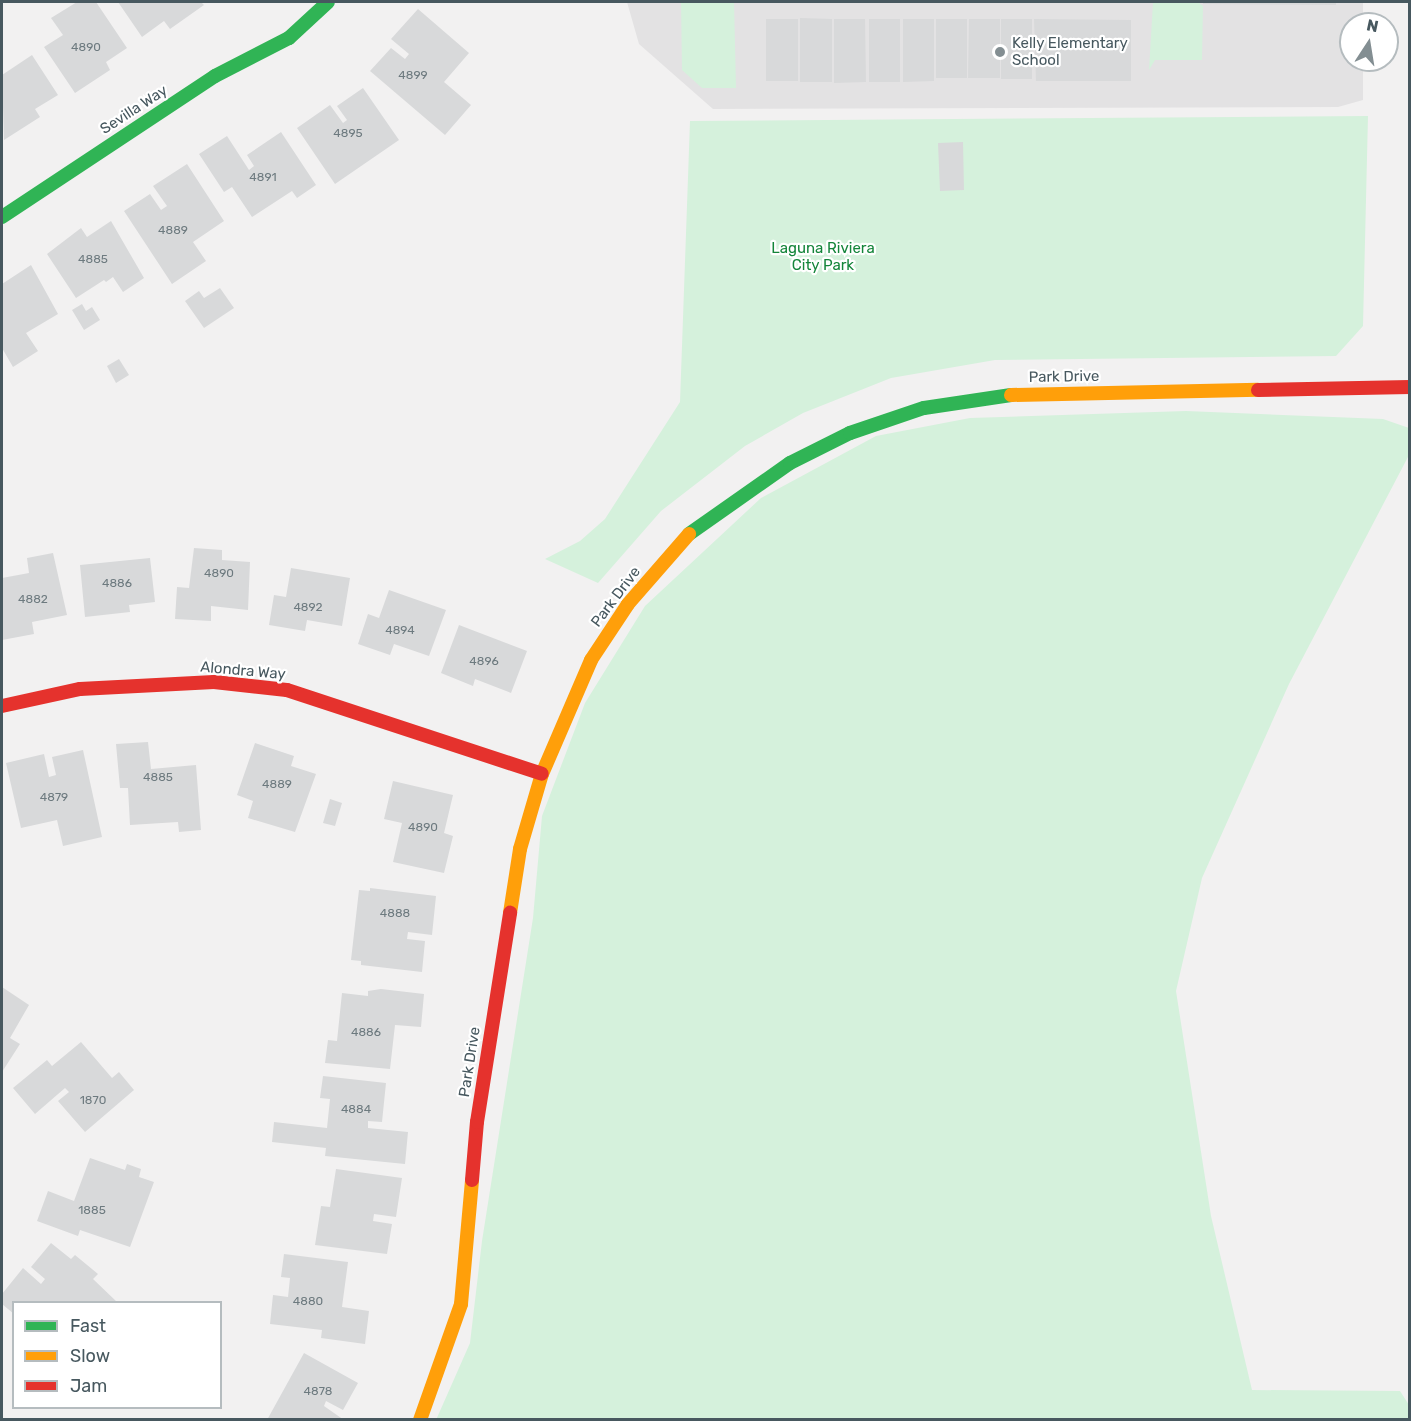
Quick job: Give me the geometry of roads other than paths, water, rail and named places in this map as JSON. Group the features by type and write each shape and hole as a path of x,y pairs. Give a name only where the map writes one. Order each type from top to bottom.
{"street":[{"name":"Sevilla Way","path":"2,217 215,76 289,38 328,2"},
{"name":"Park Drive","path":"420,1419 461,1304 481,1098 520,849 542,774 591,660 628,604 686,536 790,463 850,433 924,408 1014,393 1410,387"},
{"name":"Alondra Way","path":"2,706 80,689 214,682 287,690 542,774"}],"place":[{"name":"Kelly Elementary School","path":"1000,52"}],"park label":[{"name":"Laguna Riviera City Park","path":"823,256"}]}
